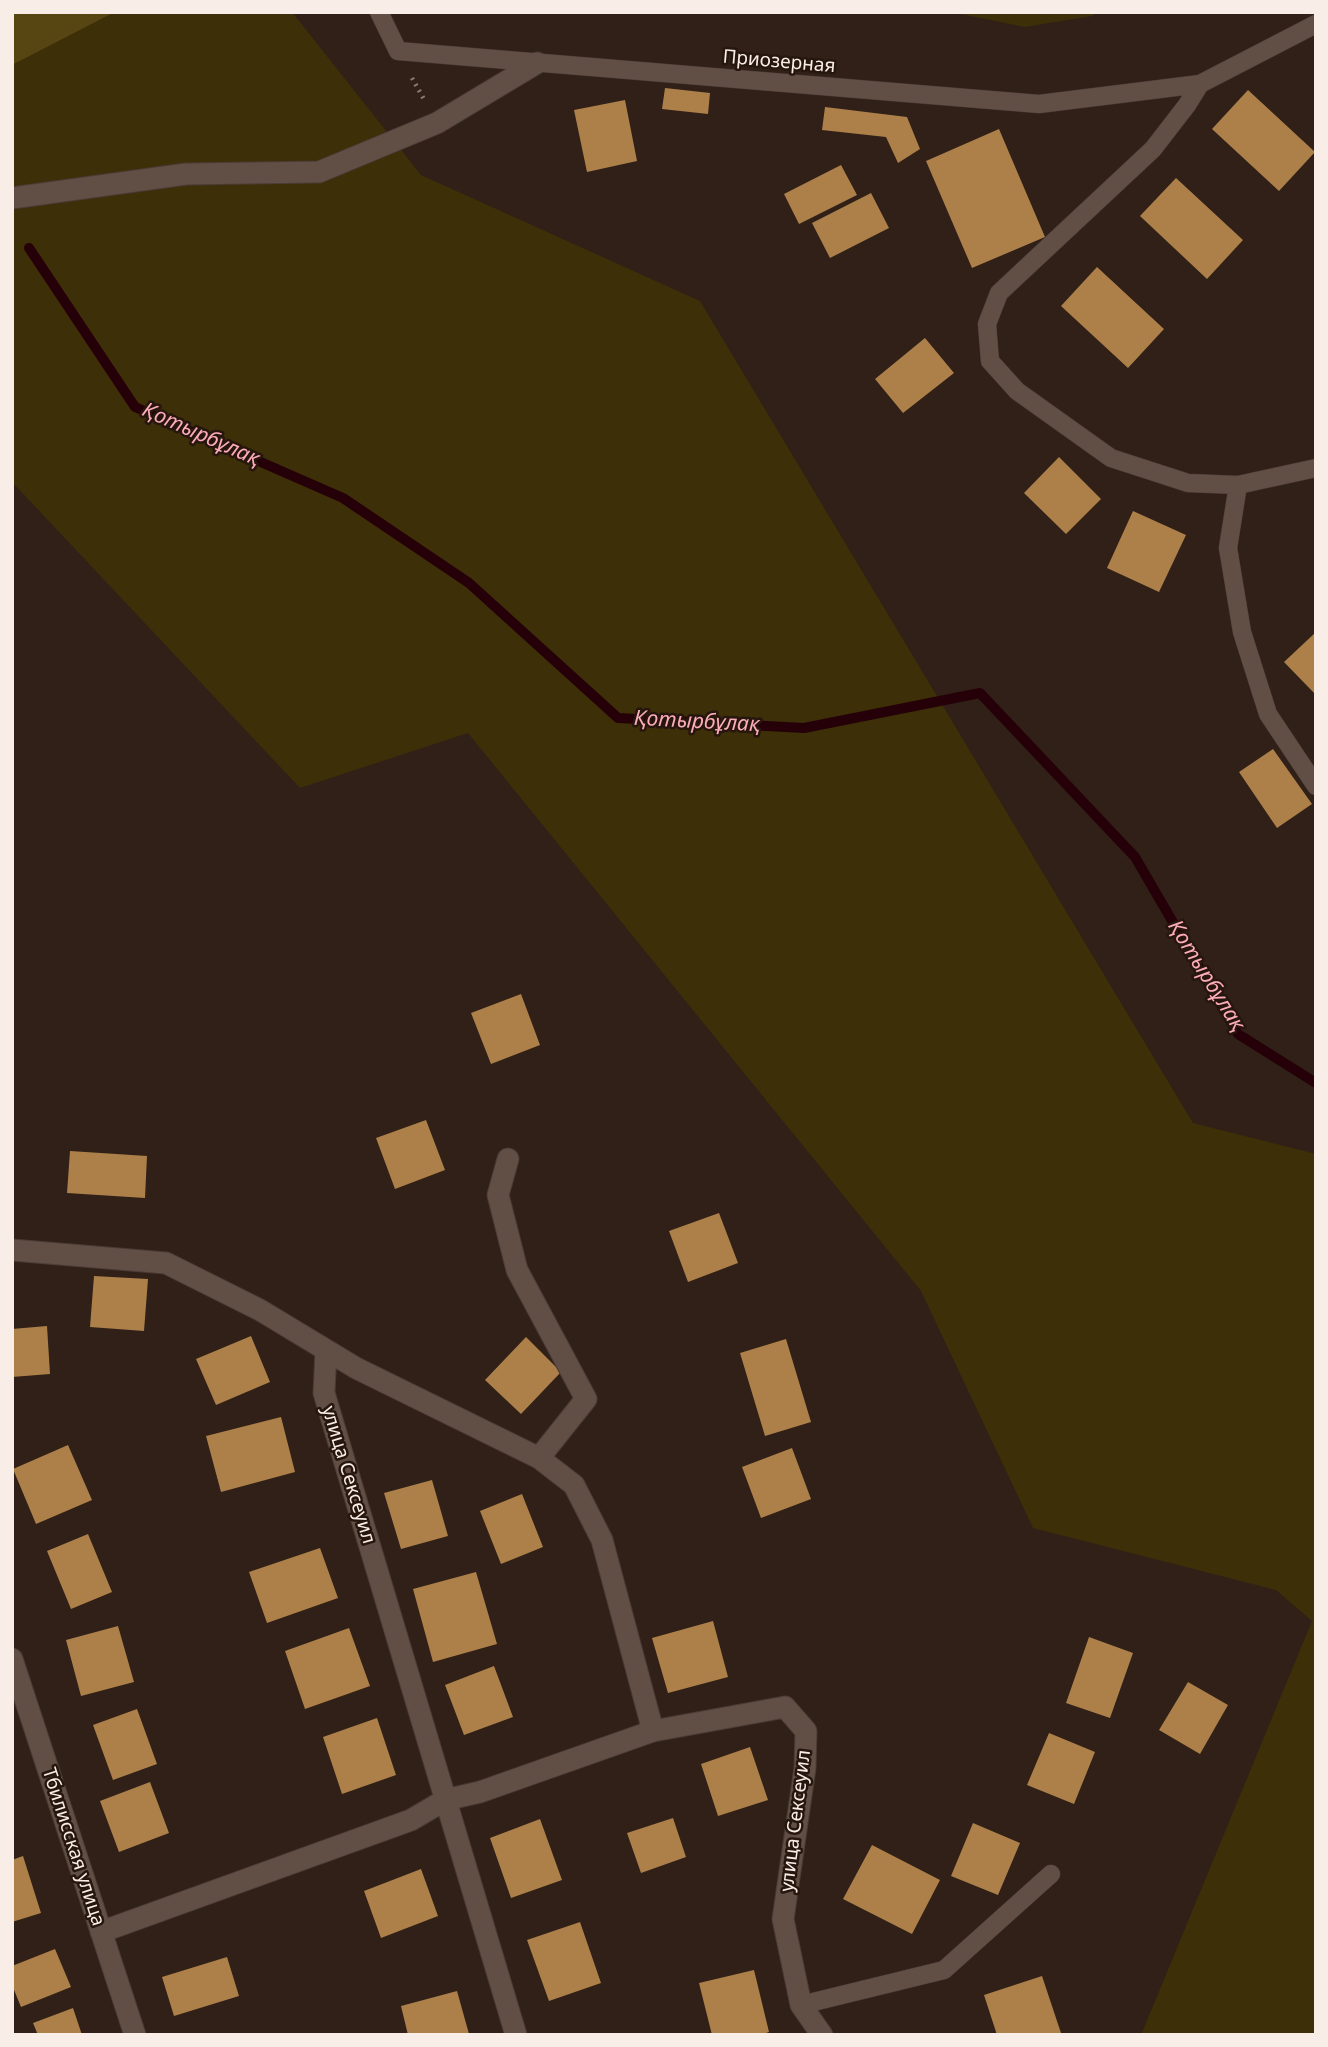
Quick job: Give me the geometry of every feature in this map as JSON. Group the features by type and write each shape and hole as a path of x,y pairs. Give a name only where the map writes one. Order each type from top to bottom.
{"street":[{"path":"12,198 186,174 319,172 437,123 537,63"},
{"path":"508,1159 498,1195 517,1270 586,1399 539,1458"},
{"path":"12,1250 166,1263 260,1310 356,1368 539,1458 574,1485 602,1541 653,1731"},
{"name":"улица Сексеуил","path":"326,1350 324,1393 516,2035"},
{"name":"Тбилисская улица","path":"12,1659 135,2035"},
{"name":"улица Сексеуил","path":"102,1932 411,1820 445,1800 480,1792 653,1731 785,1707 806,1731 805,1768 783,1919 801,2005 822,2035"}],"lane":[{"path":"379,12 398,51"},
{"name":"Приозерная","path":"398,51 1040,104 1200,84 1316,24"},
{"name":"Приозерная","path":"1200,84 1153,149 999,293 987,324 990,361 1017,391 1111,458 1188,483 1238,485 1316,468"},
{"path":"1238,485 1228,548 1242,632 1268,714 1316,786"},
{"path":"801,2005 944,1970 1051,1874"}],"path":[{"path":"398,51 437,123"}],"shaded area":[{"path":"12,12 115,12 12,65"},
{"path":"115,12 292,12 421,175 700,301 1193,1123 1316,1154 1316,2035 1141,2035 1312,1621 1276,1590 1033,1528 921,1291 468,733 300,788 12,482 12,65"},
{"path":"951,12 1097,12 1092,16 1025,27"}],"building":[{"path":"665,88 710,93 708,114 662,109"},
{"path":"1248,90 1315,152 1279,191 1212,129"},
{"path":"625,100 637,161 587,172 574,110"},
{"path":"825,107 907,117 920,149 898,163 886,137 822,130"},
{"path":"999,129 1045,237 972,268 926,161"},
{"path":"841,165 857,195 799,224 784,194"},
{"path":"1176,178 1243,240 1207,279 1140,216"},
{"path":"871,193 889,228 830,258 812,223"},
{"path":"1097,267 1164,329 1128,368 1061,306"},
{"path":"925,338 954,373 903,413 875,379"},
{"path":"1059,457 1101,499 1066,534 1024,493"},
{"path":"1133,511 1186,535 1159,592 1107,568"},
{"path":"1316,632 1316,695 1284,662"},
{"path":"1273,749 1312,804 1277,828 1239,772"},
{"path":"521,994 540,1045 491,1064 471,1013"},
{"path":"426,1120 445,1170 395,1189 376,1138"},
{"path":"70,1151 147,1156 145,1198 67,1193"},
{"path":"719,1213 738,1263 688,1282 669,1231"},
{"path":"94,1276 148,1279 144,1331 90,1327"},
{"path":"47,1326 50,1374 12,1377 12,1329"},
{"path":"251,1336 270,1382 216,1405 196,1359"},
{"path":"526,1337 561,1372 521,1414 485,1380"},
{"path":"786,1339 811,1422 765,1436 740,1353"},
{"path":"281,1417 295,1472 221,1492 206,1436"},
{"path":"68,1445 92,1500 36,1524 13,1469"},
{"path":"792,1448 811,1499 761,1518 742,1467"},
{"path":"432,1480 448,1536 401,1549 384,1493"},
{"path":"522,1494 543,1547 501,1564 480,1511"},
{"path":"88,1534 112,1592 71,1609 47,1551"},
{"path":"320,1548 338,1598 267,1623 249,1572"},
{"path":"476,1572 497,1644 433,1662 413,1589"},
{"path":"713,1621 728,1677 668,1693 652,1638"},
{"path":"118,1626 134,1682 81,1696 66,1640"},
{"path":"349,1628 370,1686 305,1709 285,1651"},
{"path":"1089,1637 1133,1653 1110,1718 1066,1703"},
{"path":"494,1666 513,1717 464,1735 445,1685"},
{"path":"1188,1682 1228,1705 1200,1754 1159,1730"},
{"path":"137,1709 157,1764 113,1780 93,1725"},
{"path":"377,1718 396,1775 342,1794 323,1737"},
{"path":"1049,1733 1095,1752 1074,1804 1027,1785"},
{"path":"750,1747 768,1800 718,1816 701,1764"},
{"path":"150,1782 169,1833 119,1852 100,1801"},
{"path":"673,1818 686,1857 641,1873 627,1833"},
{"path":"540,1819 562,1880 511,1898 490,1838"},
{"path":"973,1823 1020,1843 998,1895 951,1876"},
{"path":"872,1845 940,1880 912,1934 843,1899"},
{"path":"23,1856 41,1913 12,1922 12,1860"},
{"path":"421,1869 438,1916 381,1938 364,1891"},
{"path":"580,1922 601,1983 549,2001 527,1940"},
{"path":"55,1949 71,1987 21,2007 12,1985 12,1966"},
{"path":"227,1957 239,1996 174,2016 162,1977"},
{"path":"754,1970 769,2032 760,2035 712,2035 699,1983"},
{"path":"1042,1976 1061,2033 997,2035 984,1995"},
{"path":"457,1991 469,2034 408,2035 401,2006"},
{"path":"73,2008 82,2035 38,2035 33,2023"}],"waterway":[{"name":"Қотырбұлақ","path":"29,248 135,407 343,498 469,583 618,718 804,728 980,693 1135,857 1238,1034 1316,1083"}]}
